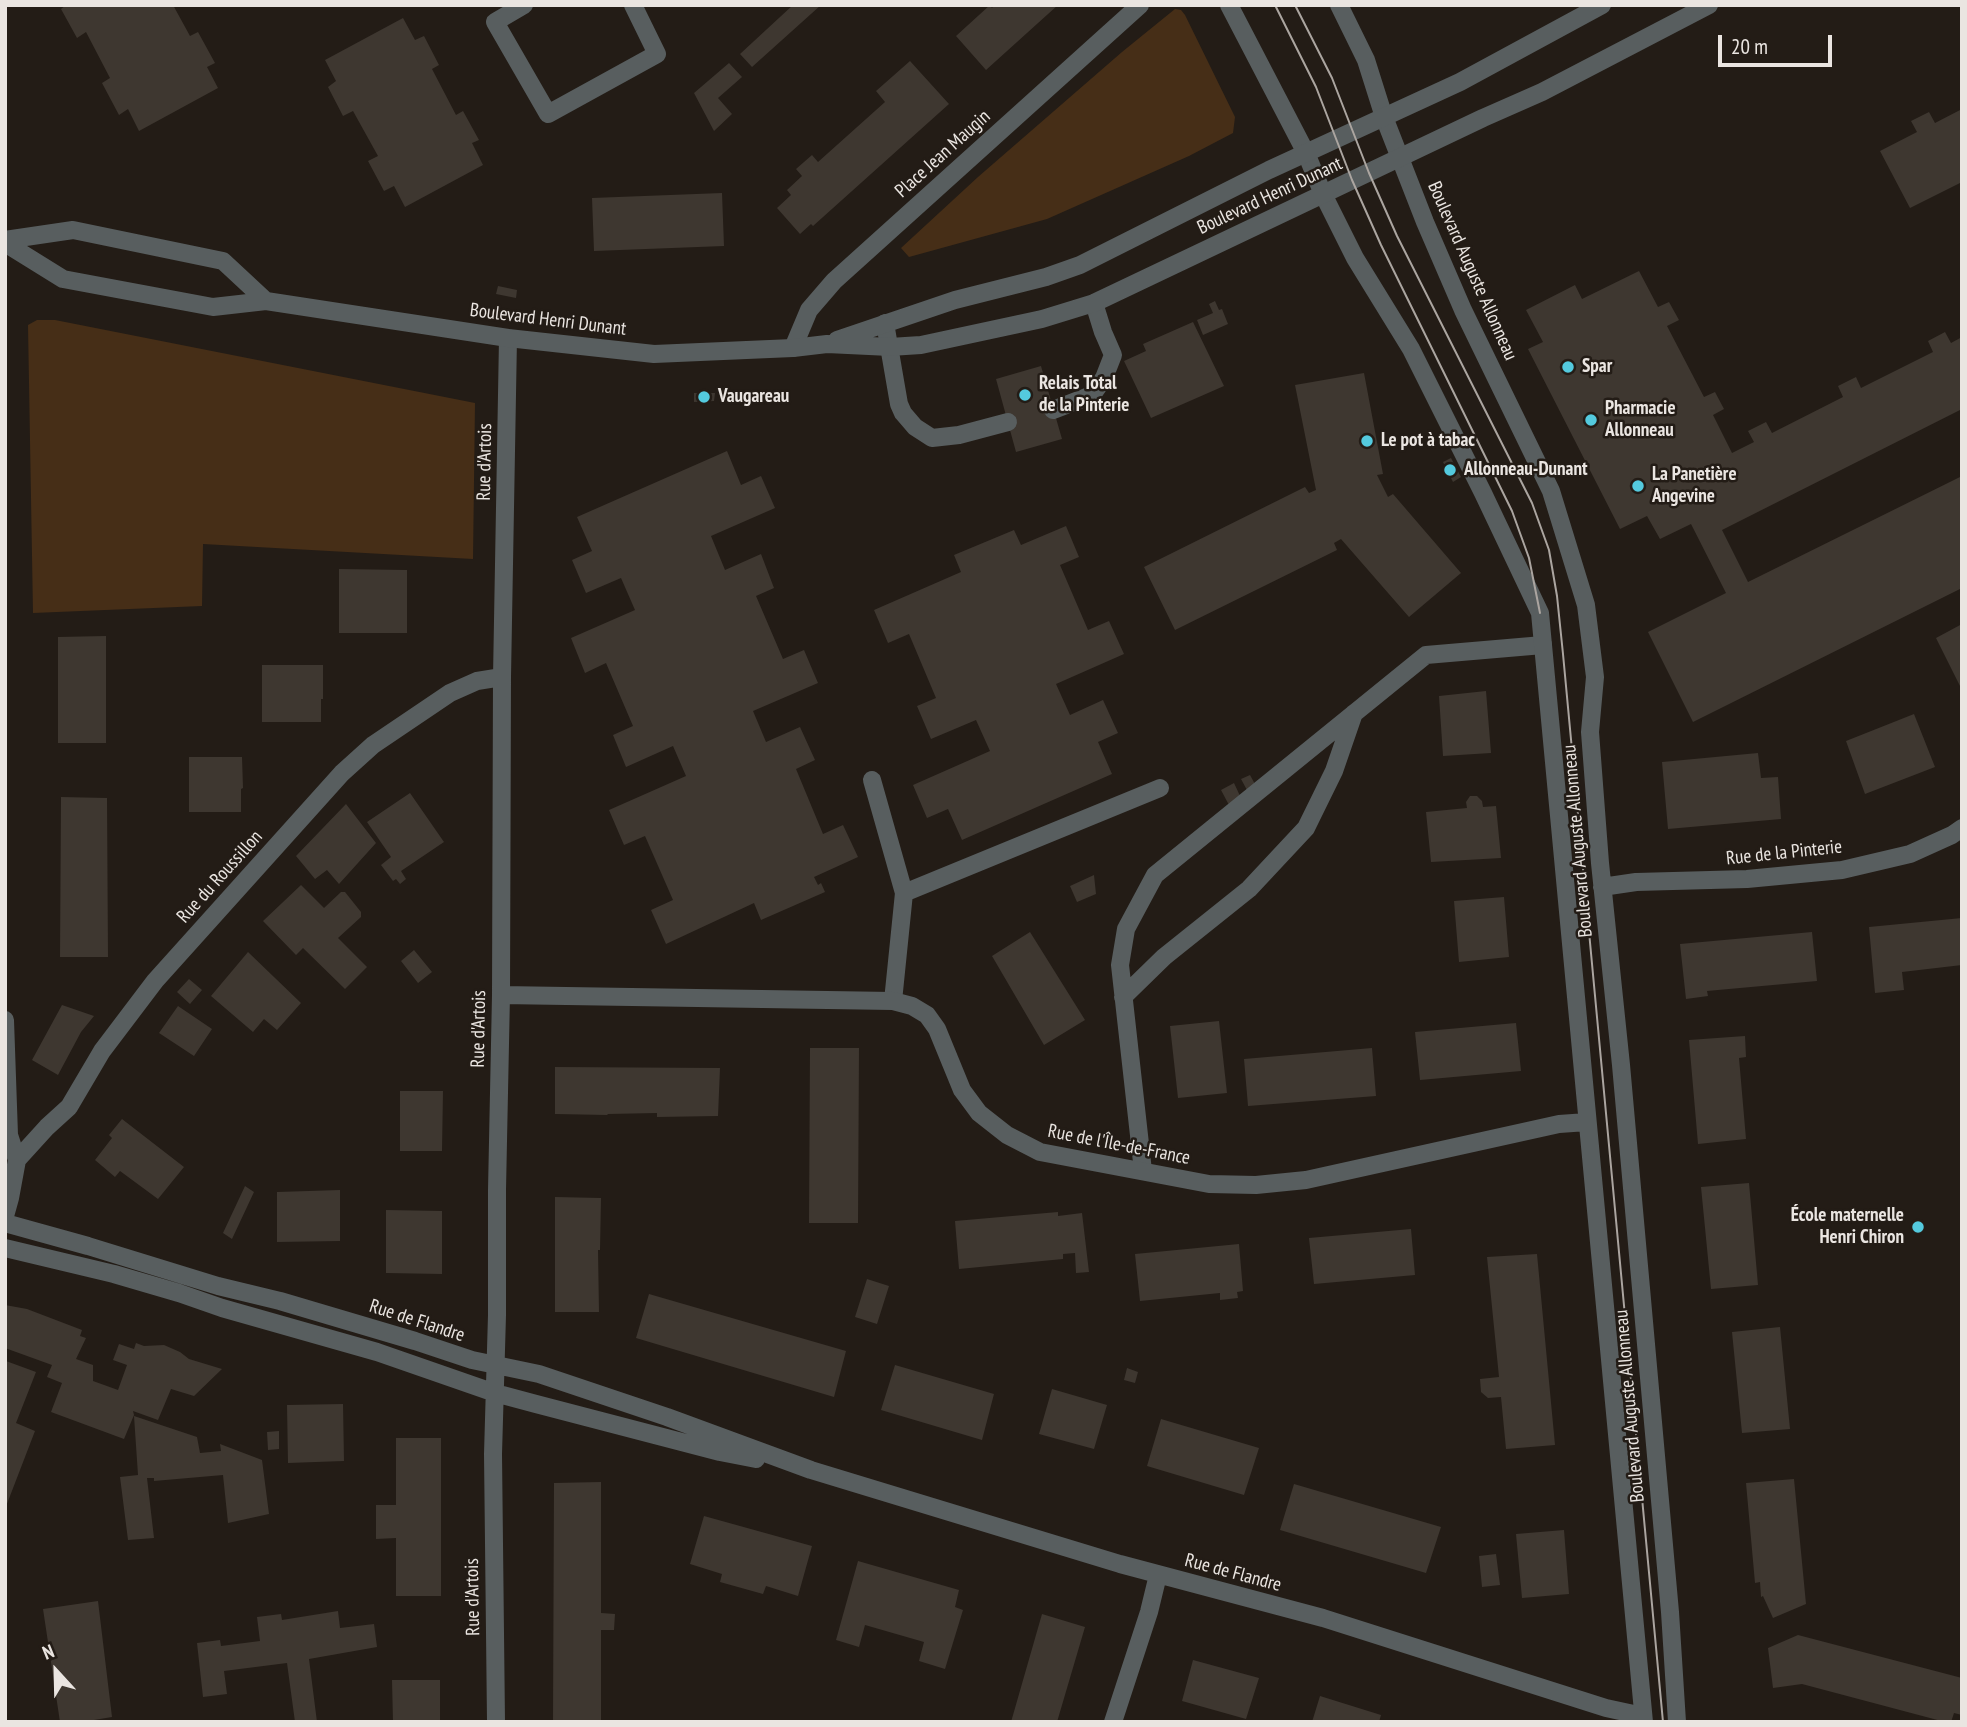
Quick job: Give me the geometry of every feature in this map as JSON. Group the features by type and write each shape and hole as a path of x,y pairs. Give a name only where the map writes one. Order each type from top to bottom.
{"street":[{"path":"524,5 495,22 548,114 657,54 633,5"},
{"name":"Place Jean Maugin","path":"793,348 809,310 834,281 1140,5"},
{"path":"1229,5 1306,153 1355,258 1411,349 1540,613 1643,1719"},
{"name":"Boulevard Auguste Allonneau","path":"1339,5 1366,60 1384,117 1463,310 1551,491 1586,605 1595,677 1590,732 1602,887 1626,1120 1670,1612 1677,1722"},
{"name":"Boulevard Henri Dunant","path":"827,344 955,300 1046,277 1080,265 1306,153 1460,82 1602,5"},
{"name":"Boulevard Henri Dunant","path":"5,242 63,279 213,307 266,301 508,338 654,354 827,344 890,347 921,345 1000,330 1094,303 1542,92 1709,5"},
{"name":"Boulevard Henri Dunant","path":"5,242 73,230 223,261 266,301"},
{"path":"1054,410 1092,395 1104,378 1113,355 1102,332 1094,303"},
{"path":"885,323 898,396 903,413 915,427 932,438 959,435 1008,422"},
{"name":"Rue d'Artois","path":"496,1722 493,1528 508,338"},
{"path":"1143,1171 1120,965 1126,929 1154,875 1426,655 1543,645"},
{"name":"Rue du Roussillon","path":"17,1160 69,1107 102,1051 155,981 342,773 373,745 450,693 477,681 502,677"},
{"path":"1123,997 1164,957 1249,889 1306,828 1334,771 1354,713"},
{"path":"873,780 904,893 893,1001"},
{"path":"904,893 1160,788"},
{"name":"Rue de la Pinterie","path":"1602,887 1636,882 1747,879 1842,870 1910,854 1962,828"},
{"name":"Rue de l'Île-de-France","path":"501,995 893,1001 912,1006 927,1015 937,1029 962,1090 979,1113 1007,1135 1040,1152 1209,1184 1269,1184 1306,1180 1559,1124 1587,1122"},
{"path":"5,1020 9,1135 17,1160 5,1216"},
{"name":"Rue de Flandre","path":"5,1223 218,1286 415,1340 472,1360 551,1379 667,1417 811,1471 1158,1575 1323,1618 1643,1719"},
{"name":"Rue de Flandre","path":"5,1248 114,1274 179,1293 377,1352 495,1393 720,1452 811,1471"},
{"path":"1113,1722 1149,1612 1158,1575"}],"shaded area":[{"path":"1175,9 1181,10 1185,15 1235,117 1233,133 1189,156 1047,219 909,257 901,248 978,177"},
{"path":"37,320 55,320 475,403 473,559 203,544 202,606 33,613 28,325"}],"building":[{"path":"66,5 173,5 190,36 198,32 215,63 207,67 218,88 139,131 128,109 119,115 102,83 110,78 86,32 77,38 61,9"},
{"path":"793,5 821,5 752,67 740,54"},
{"path":"990,5 992,8 994,5 1058,5 986,70 956,36"},
{"path":"403,18 415,40 424,36 439,65 432,69 456,115 463,111 479,140 472,143 483,165 405,207 394,186 384,191 368,161 378,156 353,111 343,116 328,87 336,81 325,60"},
{"path":"910,61 949,104 813,226 811,224 800,234 777,208 791,195 787,190 802,176 796,169 812,155 818,162 885,102 876,91"},
{"path":"729,63 742,77 718,98 732,114 714,131 694,93"},
{"path":"1962,109 1962,182 1910,208 1880,151 1917,132 1911,121 1929,112 1935,123"},
{"path":"722,193 724,246 594,251 592,198"},
{"path":"1639,271 1658,307 1669,302 1679,320 1667,326 1704,397 1715,392 1724,409 1713,415 1732,453 1754,442 1748,431 1766,422 1772,433 1843,397 1838,386 1856,377 1861,388 1933,352 1928,341 1945,332 1951,343 1962,337 1962,409 1722,530 1748,582 1962,476 1962,588 1693,722 1648,632 1726,593 1691,524 1660,539 1647,516 1620,529 1528,349 1543,342 1526,310 1575,285 1582,299"},
{"path":"498,286 517,290 516,298 496,294"},
{"path":"1215,301 1219,310 1222,309 1228,324 1203,335 1197,320 1213,313 1209,304"},
{"path":"1193,322 1224,386 1151,418 1124,361 1146,351 1143,344"},
{"name":"Relais Total de la Pinterie","path":"1041,366 1062,439 1016,452 996,379"},
{"path":"1364,373 1383,474 1377,475 1388,497 1393,494 1461,573 1409,617 1341,539 1334,543 1337,550 1175,630 1144,567 1305,487 1309,493 1316,490 1295,385"},
{"path":"694,393 715,393 714,401 694,402"},
{"path":"727,451 741,485 761,476 775,508 711,536 725,570 761,554 774,588 756,596 783,659 804,650 818,683 753,711 766,742 800,727 815,760 796,769 823,834 843,825 858,857 814,877 825,892 761,920 754,903 666,944 651,910 673,900 645,836 624,845 609,810 686,776 673,746 626,767 613,735 633,726 606,663 585,673 571,638 635,610 621,578 586,593 572,560 592,551 577,517"},
{"path":"1451,458 1461,477 1453,482 1443,462"},
{"path":"1066,526 1079,557 1060,565 1088,630 1109,621 1124,654 1056,684 1070,715 1103,700 1118,733 1098,742 1112,774 962,840 948,809 927,818 913,785 990,751 976,720 931,739 917,706 936,698 909,634 888,643 874,610 961,572 954,555 1014,530 1021,545"},
{"path":"339,569 407,570 407,633 339,633"},
{"path":"1962,624 1962,690 1936,638"},
{"path":"106,636 106,743 58,743 58,637"},
{"path":"262,665 323,665 321,722 262,722"},
{"path":"1486,691 1491,753 1443,756 1439,696"},
{"path":"1914,714 1935,767 1865,794 1846,741"},
{"path":"1758,753 1761,778 1778,777 1781,819 1668,829 1662,762"},
{"path":"189,757 242,757 241,812 189,812"},
{"path":"1250,775 1256,786 1248,792 1241,779"},
{"path":"1234,783 1241,798 1230,807 1221,790"},
{"path":"410,793 444,842 401,871 406,879 400,884 396,879 393,881 381,865 391,857 367,822"},
{"path":"1470,796 1477,796 1483,807 1496,806 1501,858 1431,862 1426,812 1467,808 1466,802"},
{"path":"61,797 107,798 108,957 60,957"},
{"path":"346,804 376,843 339,884 327,870 315,879 296,856"},
{"path":"1094,875 1096,894 1077,902 1070,886"},
{"path":"301,885 324,908 341,892 345,892 361,912 361,917 338,938 367,967 345,989 303,948 296,955 263,921"},
{"path":"1504,897 1509,957 1459,962 1454,901"},
{"path":"1962,918 1962,965 1902,972 1904,990 1875,993 1869,927"},
{"path":"1030,932 1085,1020 1044,1045 992,956"},
{"path":"1812,932 1817,981 1707,991 1708,996 1686,999 1680,944"},
{"path":"414,950 432,972 418,983 401,961"},
{"path":"248,952 301,1003 277,1030 264,1019 253,1032 211,996"},
{"path":"189,979 202,990 190,1004 177,992"},
{"path":"62,1005 94,1016 81,1032 58,1075 32,1060"},
{"path":"178,1006 212,1029 194,1056 159,1033"},
{"path":"1219,1021 1227,1093 1178,1098 1170,1026"},
{"path":"1516,1023 1521,1071 1420,1080 1415,1032"},
{"path":"1745,1036 1746,1057 1739,1058 1746,1139 1698,1144 1689,1040"},
{"path":"810,1048 859,1048 858,1223 809,1223"},
{"path":"1372,1048 1376,1096 1248,1106 1244,1059"},
{"path":"555,1067 720,1068 718,1116 657,1117 657,1113 555,1114"},
{"path":"400,1091 443,1091 442,1151 400,1151"},
{"path":"122,1119 184,1167 158,1199 120,1171 115,1177 95,1160"},
{"path":"1749,1183 1758,1285 1711,1289 1701,1187"},
{"path":"245,1186 254,1192 232,1239 223,1233"},
{"path":"340,1190 340,1241 277,1242 277,1192"},
{"path":"555,1197 601,1198 599,1312 555,1312"},
{"path":"386,1210 442,1211 442,1274 386,1273"},
{"path":"1058,1212 1058,1216 1082,1213 1089,1272 1076,1273 1075,1253 1063,1254 1063,1259 959,1269 955,1221"},
{"path":"1411,1229 1415,1275 1314,1284 1309,1238"},
{"path":"1239,1244 1243,1291 1237,1292 1238,1298 1220,1300 1220,1293 1140,1301 1135,1254"},
{"path":"1537,1254 1555,1445 1506,1449 1501,1397 1488,1398 1481,1392 1480,1379 1499,1377 1487,1257"},
{"path":"867,1279 889,1286 877,1324 855,1317"},
{"path":"649,1294 846,1351 834,1397 636,1338"},
{"path":"5,1305 27,1309 82,1330 80,1336 86,1338 76,1359 93,1365 93,1381 118,1390 127,1365 113,1360 119,1344 134,1349 136,1343 144,1346 164,1345 189,1359 222,1369 194,1396 171,1389 158,1420 133,1411 134,1415 124,1439 51,1412 62,1383 47,1377 52,1365 5,1348"},
{"path":"1780,1327 1790,1429 1742,1433 1732,1332"},
{"path":"6,1361 36,1372 16,1423 35,1431 5,1509"},
{"path":"895,1365 994,1394 982,1440 881,1410"},
{"path":"1127,1368 1138,1372 1135,1383 1124,1380"},
{"path":"1052,1389 1107,1405 1094,1449 1039,1434"},
{"path":"343,1404 344,1461 288,1463 287,1405"},
{"path":"134,1416 197,1437 200,1453 221,1451 220,1444 262,1460 269,1514 228,1523 223,1475 154,1481 154,1478 147,1478 154,1538 128,1540 120,1477 138,1475"},
{"path":"1161,1419 1259,1448 1244,1495 1147,1466"},
{"path":"279,1431 279,1449 268,1450 267,1432"},
{"path":"396,1438 441,1438 441,1596 396,1596 396,1538 376,1539 376,1505 396,1505"},
{"path":"1794,1479 1806,1604 1773,1618 1763,1596 1761,1597 1760,1582 1755,1583 1746,1483"},
{"path":"601,1482 601,1613 615,1614 614,1630 601,1630 601,1722 553,1722 554,1483"},
{"path":"1294,1484 1441,1527 1426,1573 1280,1530"},
{"path":"704,1516 812,1546 798,1596 766,1586 763,1594 720,1582 722,1574 690,1564"},
{"path":"1564,1530 1569,1594 1522,1598 1516,1534"},
{"path":"1496,1554 1500,1585 1482,1587 1479,1556"},
{"path":"858,1561 959,1590 955,1607 963,1610 945,1669 919,1661 924,1642 865,1625 859,1647 836,1640"},
{"path":"98,1601 112,1717 82,1722 60,1722 43,1609"},
{"path":"338,1611 340,1628 374,1624 377,1647 309,1659 317,1722 295,1722 287,1663 224,1671 227,1694 203,1697 197,1643 220,1640 221,1646 260,1641 257,1617 281,1614 282,1620"},
{"path":"1042,1614 1085,1627 1057,1722 1011,1722"},
{"path":"1798,1635 1962,1678 1962,1715 1954,1713 1951,1722 1945,1722 1802,1684 1773,1688 1768,1648"},
{"path":"1193,1660 1259,1678 1246,1719 1182,1701"},
{"path":"392,1680 440,1680 440,1722 393,1722"},
{"path":"1320,1696 1381,1715 1379,1722 1312,1722"}],"tram line":[{"path":"1275,5 1316,87 1381,245 1512,511 1529,558 1540,613"},
{"path":"1295,5 1332,78 1397,236 1532,503 1549,550 1563,654 1663,1722"}],"place":[{"name":"Spar","path":"1568,367"},
{"name":"Relais Total de la Pinterie","path":"1025,395"},
{"name":"Vaugareau","path":"704,397"},
{"name":"Pharmacie Allonneau","path":"1591,420"},
{"name":"Le pot à tabac","path":"1367,441"},
{"name":"Allonneau-Dunant","path":"1450,470"},
{"name":"La Panetière Angevine","path":"1638,486"},
{"name":"École maternelle Henri Chiron","path":"1918,1227"}]}
